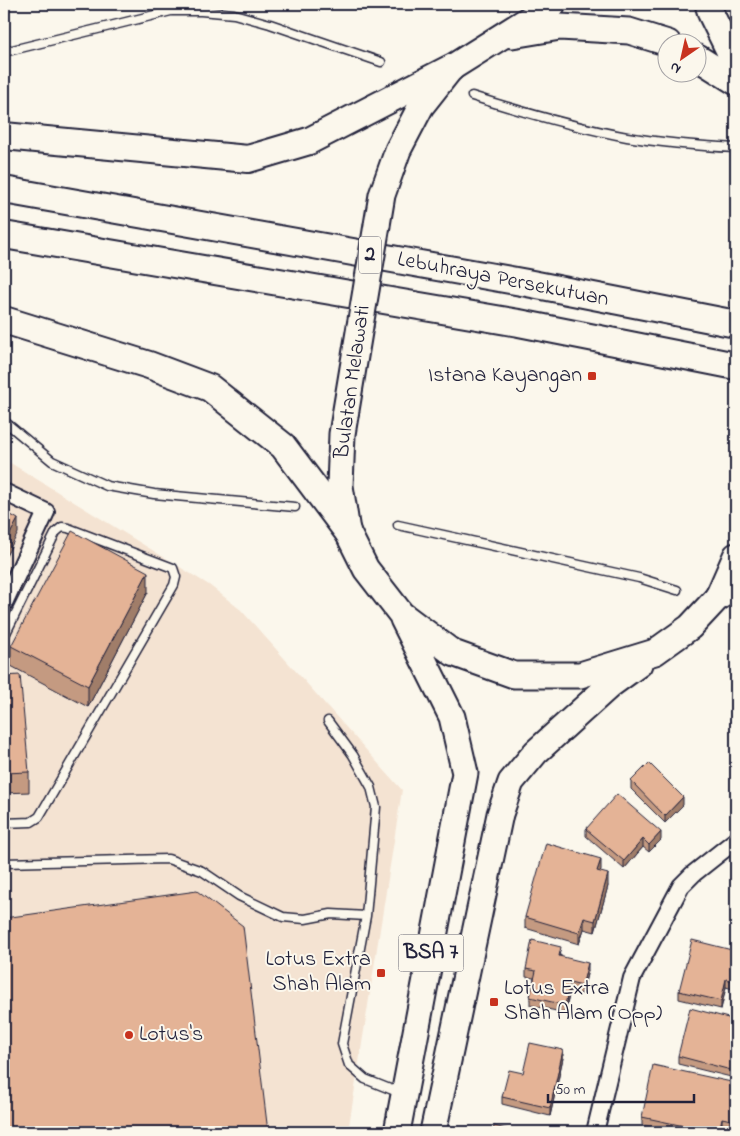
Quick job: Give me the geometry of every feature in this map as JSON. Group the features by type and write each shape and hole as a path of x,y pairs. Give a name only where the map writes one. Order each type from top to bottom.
{"highway":[{"path":"4,136 248,159 309,141 451,68"},
{"name":"Lebuhraya Persekutuan","path":"4,190 527,283 736,324"},
{"name":"Lebuhraya Persekutuan","path":"4,235 510,322 736,366"},
{"path":"4,320 149,365 210,388 283,446 347,531"}],"main road":[{"path":"500,37 553,4"},
{"path":"708,4 736,65"},
{"name":"Bulatan Melawati","path":"658,40 629,32 560,27 500,37 451,68 421,106 398,150 382,195 342,434 340,486 347,531 366,569 401,614 453,653 514,675 580,675 655,652 690,627 727,591 736,556"},
{"path":"708,64 736,82"},
{"name":"BSA 7","path":"397,1132 465,773 452,717 401,614"},
{"name":"BSA 7","path":"433,1132 500,814 511,782 536,752 571,719 610,685 655,652"}],"street":[{"path":"4,492 46,512 4,603"},
{"path":"595,1132 632,978 681,886 692,874 736,840"}],"lane":[{"path":"4,52 171,11 201,11 234,14 270,24 381,62"},
{"path":"472,96 558,121 626,136 683,144 736,148"},
{"path":"4,421 52,461 107,486 154,494 295,507"},
{"path":"398,525 639,578 677,590"},
{"path":"4,637 56,532 62,527 173,568 176,577 174,586 38,816 31,822 4,823"},
{"path":"328,721 353,755 371,787 376,806 366,916 342,1044 349,1065 365,1079 404,1095"},
{"path":"4,863 168,859 202,872 239,896 283,917 305,920 331,914 366,916"}],"shaded area":[{"path":"4,459 209,585 241,610 402,790 348,1132 4,1132"}],"building":[{"path":"4,511 18,519 4,545"},
{"path":"72,531 148,572 88,686 11,646"},
{"path":"20,675 29,772 4,773 4,676"},
{"path":"649,763 683,797 665,816 631,781"},
{"path":"617,794 661,832 649,845 643,839 624,861 586,829"},
{"path":"546,843 601,859 597,871 608,874 595,921 584,918 579,933 525,917"},
{"name":"Lotus's","path":"197,891 243,926 268,1132 4,1132 4,918"},
{"path":"532,940 561,947 559,956 588,963 582,986 570,983 565,1005 530,997 536,971 526,969"},
{"path":"692,940 736,951 736,982 726,979 721,1001 679,991"},
{"path":"690,1008 736,1020 736,1051 731,1070 678,1056"},
{"path":"530,1043 563,1050 550,1108 502,1097 509,1070 523,1073"},
{"path":"653,1065 736,1083 736,1121 722,1118 719,1132 712,1132 642,1117"},
{"path":"494,1126 518,1132 493,1132"}],"place":[{"name":"Istana Kayangan","path":"592,376"},
{"name":"Lotus Extra Shah Alam","path":"381,973"},
{"name":"Lotus Extra Shah Alam (Opp)","path":"494,1002"},
{"name":"Lotus's","path":"129,1035"}]}
